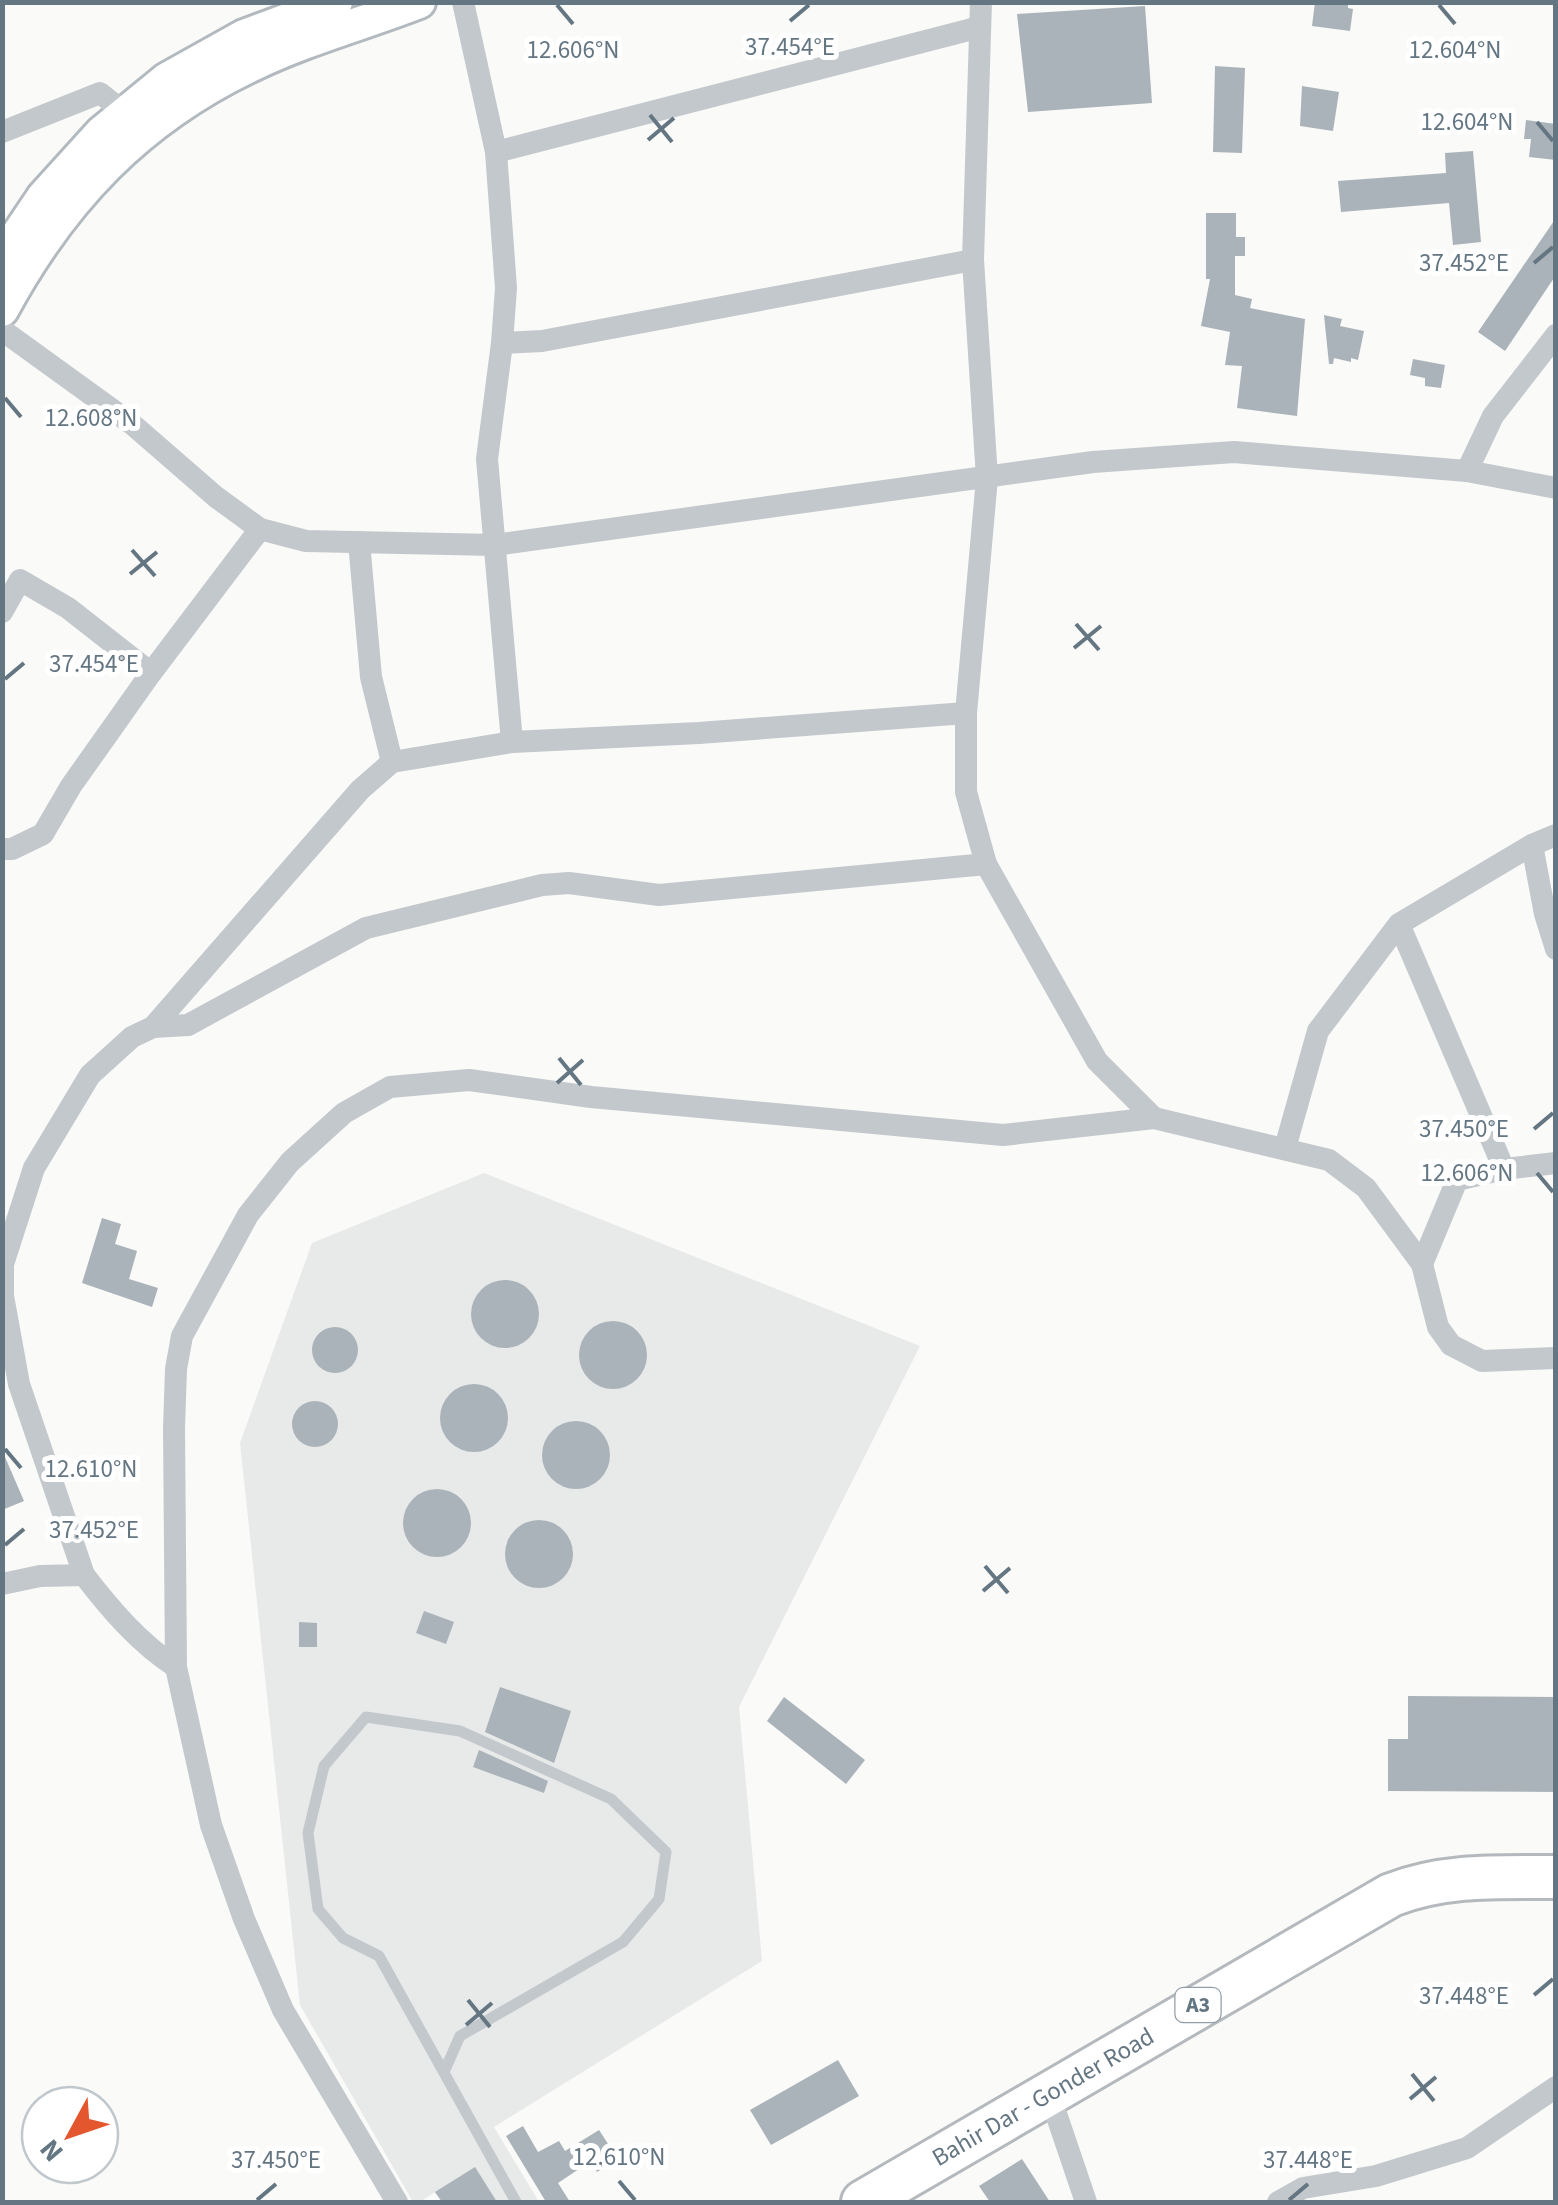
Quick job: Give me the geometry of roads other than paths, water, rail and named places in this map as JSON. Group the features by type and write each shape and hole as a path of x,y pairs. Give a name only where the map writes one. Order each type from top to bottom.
{"highway":[{"name":"Bahir Dar - Gonder Road","path":"868,2201 1390,1894 1420,1883 1456,1878 1556,1877"}],"street":[{"path":"2,310 63,212 118,154 132,126 167,79 244,36 336,2"},
{"path":"463,2 496,152 506,288 486,459 512,742"},
{"path":"981,2 974,260 987,478 966,713 966,792 986,864 1097,1060 1154,1118"},
{"path":"2,258 42,197 100,133 132,126 180,107 254,64 406,5"},
{"path":"496,152 980,26"},
{"path":"2,132 100,93 132,126"},
{"path":"502,343 542,342 974,260"},
{"path":"2,330 132,424 216,497 260,529 306,540 495,544 1093,462 1234,452 1467,472 1556,488"},
{"path":"1467,472 1494,416 1556,335"},
{"path":"2,849 12,849 43,834 71,786 151,672 260,529"},
{"path":"359,542 371,677 392,762"},
{"path":"2,612 12,575 68,608 151,672"},
{"path":"153,1028 360,790 392,762 512,742 966,713"},
{"path":"1285,1148 1318,1031 1399,924 1532,844 1556,835"},
{"path":"1532,844 1556,949"},
{"path":"176,1667 156,1654 84,1575 19,1384 3,1296 3,1262 34,1168 90,1075 132,1037 153,1028 188,1025 366,928 542,885 569,883 659,896 986,864"},
{"path":"1399,924 1504,1169"},
{"path":"397,2202 283,2010 244,1919 211,1825 176,1667 174,1428 176,1369 182,1336 248,1214 290,1162 344,1113 390,1087 469,1080 591,1097 1003,1135 1154,1118 1330,1160 1366,1188 1422,1264 1438,1327 1451,1345 1482,1362 1556,1358"},
{"path":"1422,1264 1457,1180 1556,1163"},
{"path":"2,1584 40,1576 84,1575"},
{"path":"1278,2202 1303,2188 1376,2176 1467,2148 1556,2087"},
{"path":"1049,2093 1086,2202"}],"lane":[{"path":"444,2072 460,2036 623,1942 660,1899 666,1852 611,1798 460,1731 366,1717 324,1766 308,1833 318,1909 343,1938 379,1956 516,2202"}]}
